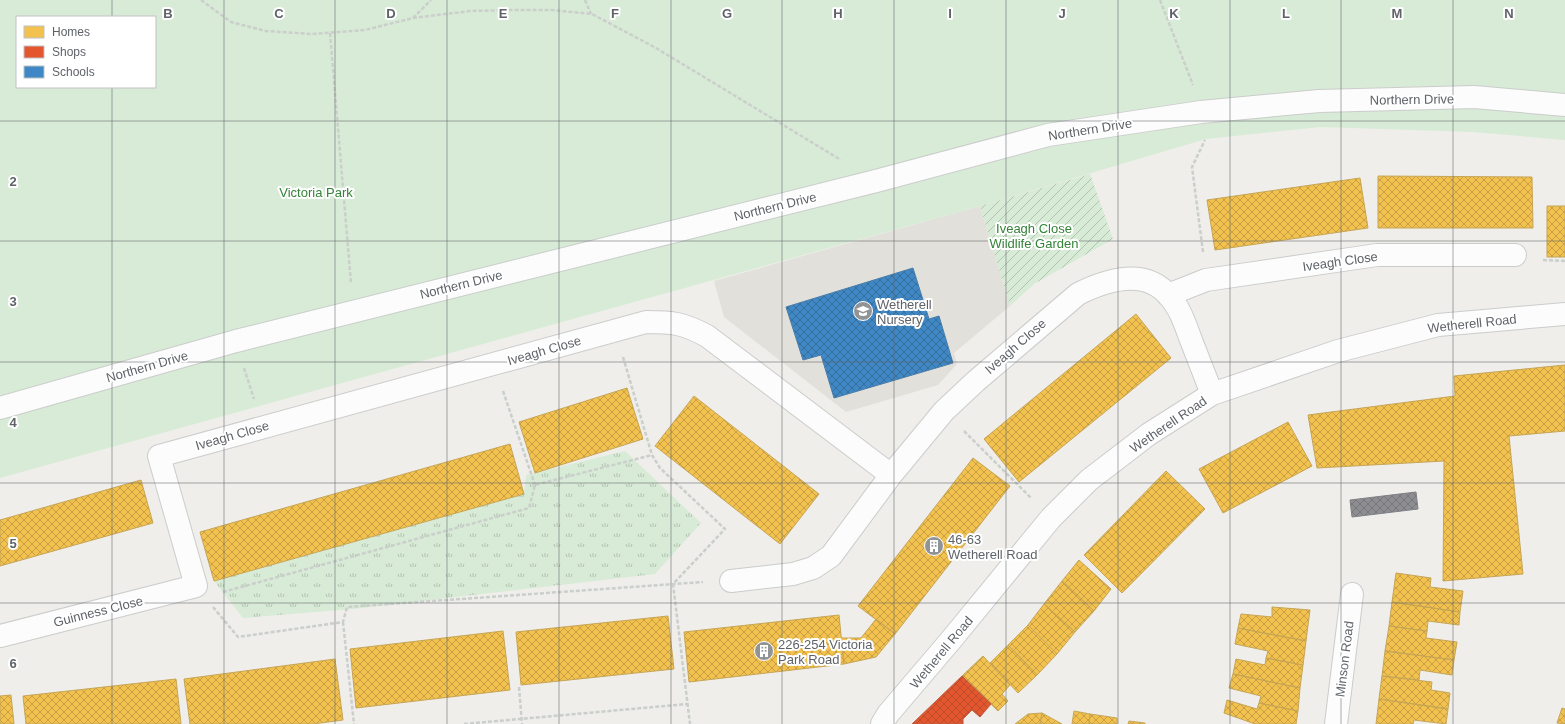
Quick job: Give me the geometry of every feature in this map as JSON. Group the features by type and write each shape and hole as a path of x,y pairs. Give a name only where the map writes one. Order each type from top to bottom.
{"street":[{"name":"Northern Drive","path":"0,408 236,341 876,181 1048,135 1201,112 1319,101 1474,97 1565,105"},
{"name":"Iveagh Close","path":"1168,295 1206,280 1377,255 1515,255"},
{"name":"Iveagh Close","path":"731,581 793,574 813,568 831,556 891,475 944,411 976,381 1078,294 1094,286 1111,280 1129,278 1150,281 1168,295 1181,313 1212,394"},
{"name":"Wetherell Road","path":"882,724 888,714 1051,518 1089,480 1149,434 1212,394 1338,350 1438,325 1565,314"},
{"name":"Iveagh Close","path":"201,592 159,456 616,329 646,322 669,322 689,326 707,336 891,475"},
{"name":"Guinness Close","path":"0,636 201,592"},
{"name":"Minson Road","path":"1336,724 1352,594"}],"path":[{"path":"201,0 231,22 266,31 312,34 365,30 413,18 470,11 552,10 592,14 656,48 876,181"},
{"path":"413,18 431,0"},
{"path":"585,0 592,14"},
{"path":"1160,0 1198,98 1206,138 1192,167 1206,280"},
{"path":"330,33 353,311"},
{"path":"616,329 652,455 660,468 725,529 673,584"},
{"path":"236,341 262,427"},
{"path":"343,622 238,637 201,592 529,508 535,485 494,364"},
{"path":"944,411 1051,518"},
{"path":"535,485 652,455"},
{"path":"354,724 343,622 347,607 731,581"},
{"path":"673,584 690,724"},
{"path":"519,687 522,724"},
{"path":"464,724 687,704"}],"shaded area":[{"name":"Wetherell Nursery","path":"980,206 1010,306 954,353 957,364 938,385 846,412 724,317 714,281"}],"green space":[{"name":"Victoria Park","path":"0,0 1565,0 1565,140 1473,132 1321,127 1206,139 980,206 0,478"},
{"name":"Iveagh Close Wildlife Garden","path":"1090,174 1113,239 1034,284 1010,306 980,206"},
{"path":"625,451 701,523 655,574 353,609 243,618 214,581 524,494 526,475"}],"building: Homes":[{"path":"1378,176 1532,177 1533,228 1378,228"},
{"path":"1360,178 1368,228 1215,250 1207,200"},
{"path":"1547,206 1565,206 1565,257 1547,257"},
{"path":"1136,314 1171,358 1019,482 984,439"},
{"path":"1565,365 1565,431 1509,436 1523,574 1443,581 1444,461 1317,468 1308,415 1455,396 1454,376"},
{"path":"627,388 643,439 535,473 519,422"},
{"path":"694,396 819,494 780,544 655,446"},
{"path":"1288,422 1312,466 1223,513 1199,469"},
{"path":"510,444 524,494 214,581 200,532"},
{"name":"46-63 Wetherell Road","path":"973,458 1010,486 895,634 858,606"},
{"path":"1166,471 1205,509 1122,593 1084,555"},
{"path":"141,480 153,523 0,566 0,520"},
{"path":"1079,560 1111,589 1094,611 1062,581"},
{"path":"1396,573 1431,578 1430,587 1463,591 1460,612 1392,602"},
{"path":"1062,581 1094,611 1075,632 1044,604"},
{"path":"1392,602 1460,612 1459,625 1428,621 1427,631 1389,626"},
{"path":"1044,604 1075,632 1057,654 1028,625"},
{"path":"1272,607 1310,610 1306,641 1238,628 1241,614 1272,617"},
{"name":"226-254 Victoria Park Road","path":"839,615 844,664 689,682 684,632"},
{"path":"668,616 674,669 521,685 516,632"},
{"path":"876,619 895,634 876,657 844,664 841,638 861,638"},
{"path":"1028,625 1057,654 1037,675 1008,645"},
{"path":"1389,626 1427,631 1426,638 1457,642 1454,660 1385,651"},
{"path":"1238,628 1306,641 1303,665 1266,658 1268,651 1235,644"},
{"path":"503,631 510,690 356,708 350,649"},
{"path":"1008,645 1037,675 1018,693 990,663"},
{"path":"1385,651 1454,660 1452,675 1420,670 1419,680 1382,676"},
{"path":"983,656 1010,685 1002,694 1008,701 998,711 962,676"},
{"path":"1266,658 1303,665 1300,688 1233,674 1236,659 1265,665"},
{"path":"335,659 343,720 313,724 190,724 184,679"},
{"path":"1233,674 1300,688 1298,711 1259,703 1261,696 1229,688"},
{"path":"1382,676 1432,682 1431,690 1450,693 1448,709 1379,699"},
{"path":"176,679 181,724 26,724 23,696"},
{"path":"11,695 14,724 0,724 0,696"},
{"path":"1379,699 1448,709 1446,724 1414,720 1413,724 1376,724"},
{"path":"1227,700 1257,709 1259,703 1298,711 1296,724 1255,724 1224,713"},
{"path":"1562,708 1565,709 1565,724 1557,723"},
{"path":"1074,711 1090,714 1089,724 1072,724"},
{"path":"1042,713 1062,724 1040,724"},
{"path":"1042,713 1040,724 1015,724 1028,714"},
{"path":"1090,714 1117,718 1117,724 1089,724"},
{"path":"1129,721 1145,723 1145,724 1128,724"}],"building: Shops":[{"path":"962,676 991,704 980,717 972,710 963,719 963,724 912,724"}],"building: Schools":[{"path":"913,268 929,319 939,316 953,363 834,398 821,355 803,360 786,307"}],"building: Industry":[{"path":"1416,492 1418,509 1352,517 1350,500"}],"place":[{"name":"Wetherell Nursery","path":"863,311"},
{"name":"46-63 Wetherell Road","path":"934,546"},
{"name":"226-254 Victoria Park Road","path":"764,651"}]}
